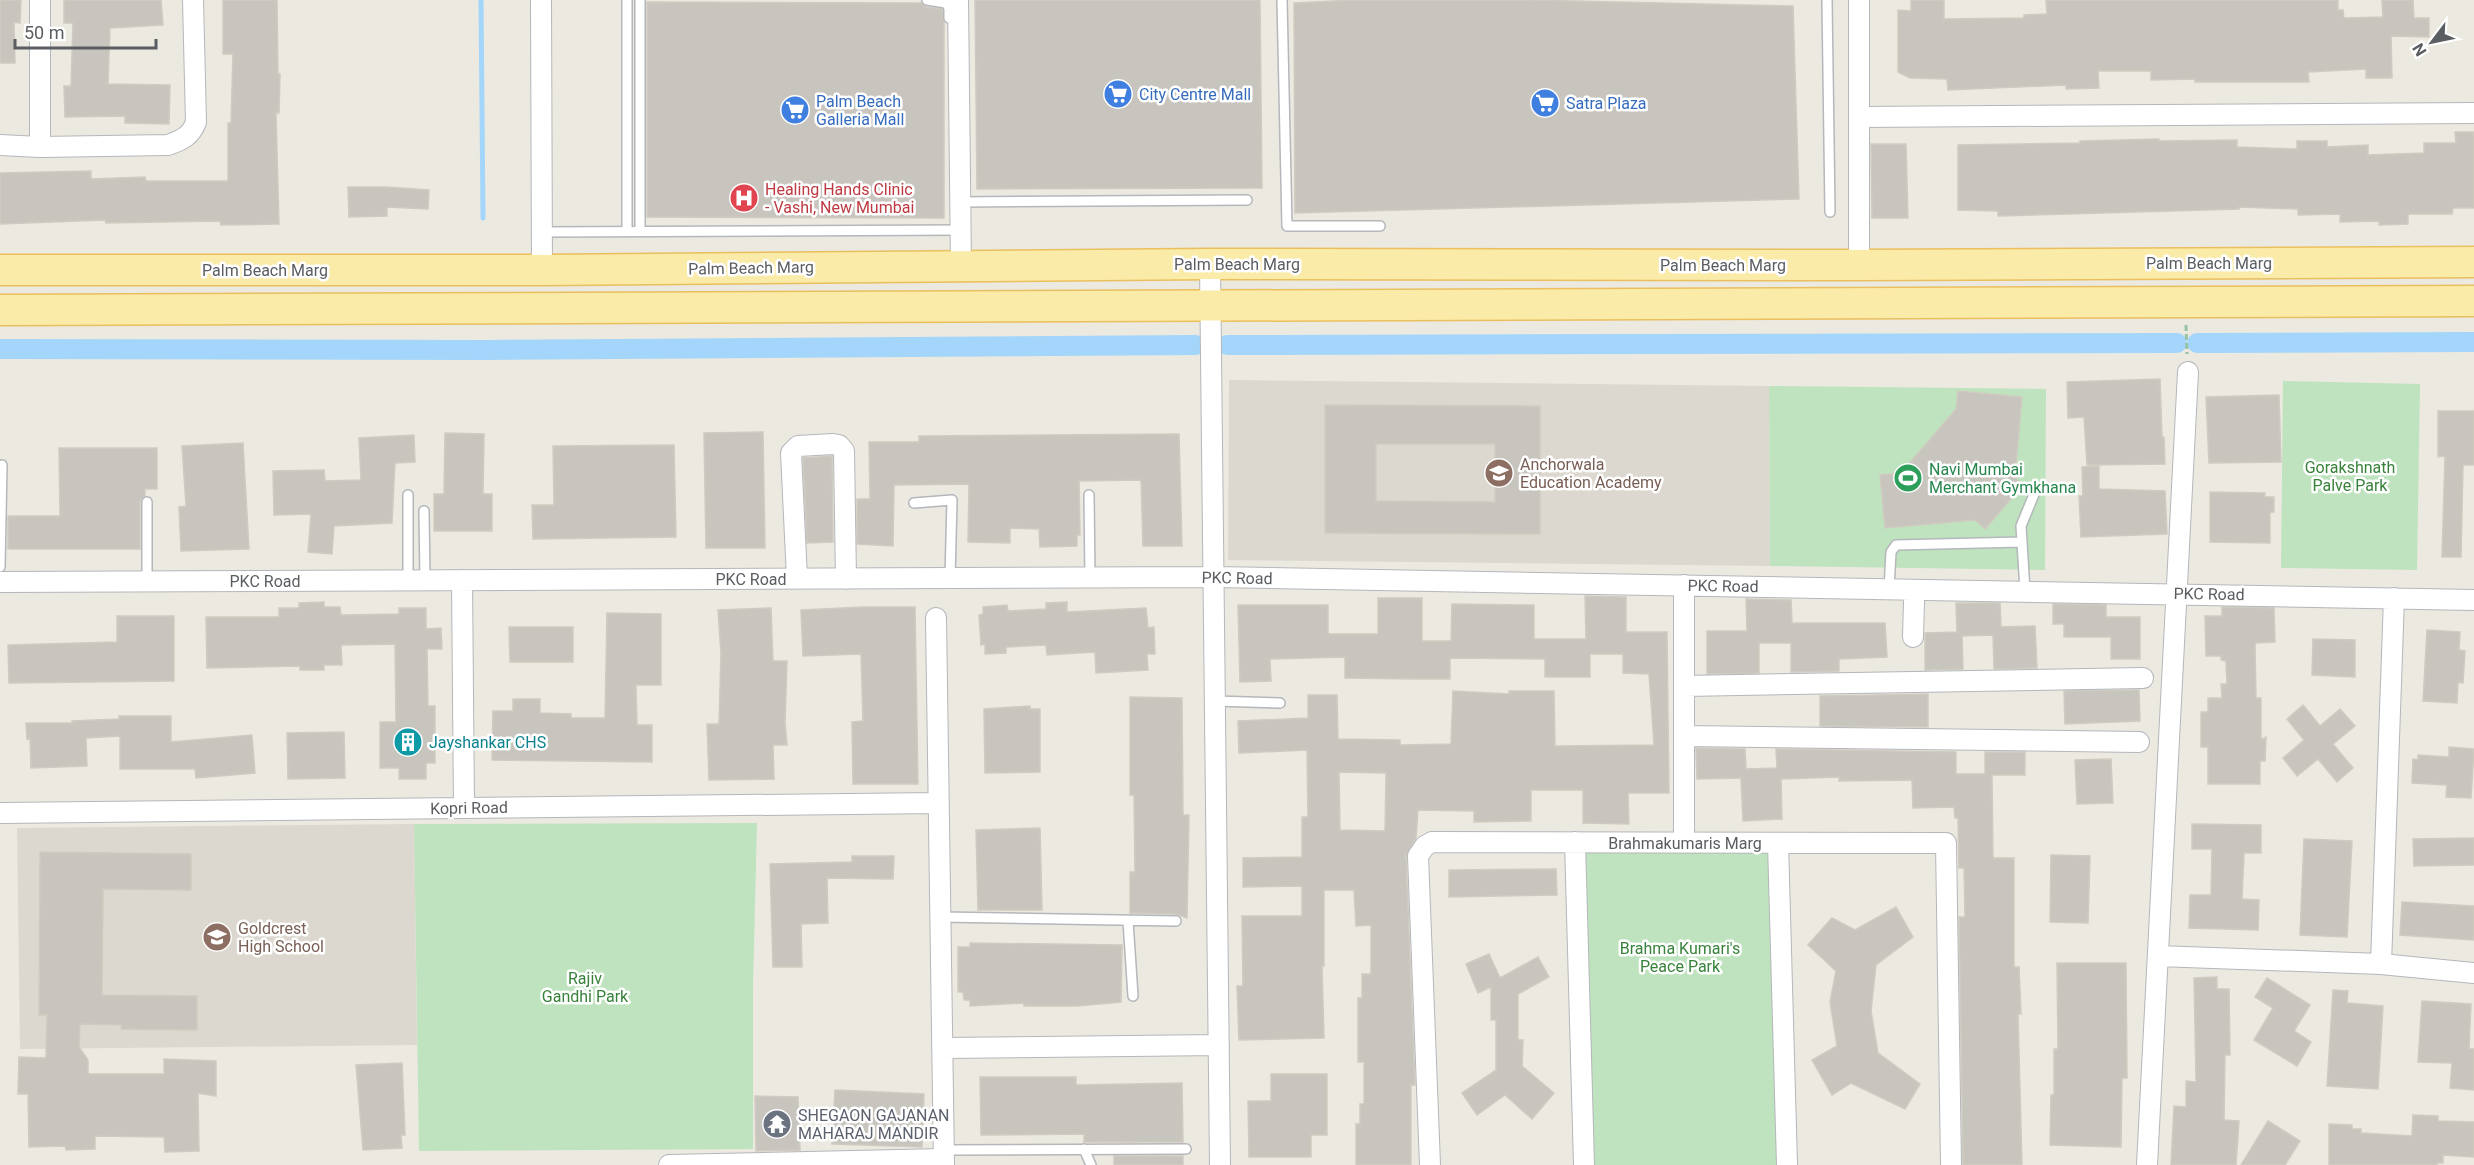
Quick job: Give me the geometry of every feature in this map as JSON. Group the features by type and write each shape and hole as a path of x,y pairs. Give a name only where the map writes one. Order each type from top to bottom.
{"main road":[{"name":"Palm Beach Marg","path":"0,270 542,270 1210,264 1859,265 2474,262"},
{"path":"0,310 2474,301"}],"street":[{"path":"40,0 40,147"},
{"path":"0,145 40,147 168,145 183,140 193,131 196,122 193,0"},
{"path":"541,0 542,270"},
{"path":"957,0 959,202 956,230 961,266"},
{"path":"1859,0 1859,265"},
{"path":"1859,117 2474,113"},
{"path":"1210,264 1220,1165"},
{"path":"2147,1165 2188,372"},
{"path":"797,579 791,453 798,446 834,444 839,445 844,452 846,579"},
{"name":"PKC Road","path":"0,582 1214,577 2474,600"},
{"path":"462,580 464,808"},
{"path":"1684,585 1684,843"},
{"path":"2381,964 2394,598"},
{"path":"1913,637 1914,601"},
{"path":"669,1165 944,1158 936,618"},
{"path":"1684,686 2143,678"},
{"path":"1684,736 2139,742"},
{"name":"Kopri Road","path":"0,813 938,803"},
{"name":"Brahmakumaris Marg","path":"1430,1165 1418,856 1421,850 1432,842 1946,843 1951,1165"},
{"path":"1575,842 1584,1165"},
{"path":"1778,843 1787,1165"},
{"path":"2158,956 2381,964 2474,973"},
{"path":"942,1048 1219,1045"}],"lane":[{"path":"627,0 627,231"},
{"path":"640,0 642,13 640,230"},
{"path":"542,232 956,230 949,8 944,2 927,0"},
{"path":"1282,0 1287,226 1380,226"},
{"path":"1827,0 1830,212"},
{"path":"959,202 1247,200"},
{"path":"0,567 2,465"},
{"path":"2025,591 2021,526 2035,492"},
{"path":"408,495 417,580"},
{"path":"1089,495 1090,577"},
{"path":"914,503 952,500 950,578"},
{"path":"147,502 147,581"},
{"path":"417,580 424,511"},
{"path":"1889,589 1891,552 1896,545 2022,542"},
{"path":"1215,701 1280,703"},
{"path":"940,917 1176,921"},
{"path":"1128,921 1133,996"},
{"path":"944,1158 1084,1149 1186,1149"},
{"path":"1084,1149 1091,1165"}],"path":[{"path":"2185,302 2188,372"}],"shaded area":[{"name":"Anchorwala Education Academy","path":"1229,380 1769,386 1770,566 1228,560"},
{"name":"Goldcrest High School","path":"414,824 417,1045 20,1049 17,828"}],"green space":[{"name":"Gorakshnath Palve Park","path":"2283,381 2420,384 2417,570 2281,568"},
{"name":"Navi Mumbai Merchant Gymkhana","path":"1769,386 2046,389 2045,570 1770,566"},
{"name":"Rajiv Gandhi Park","path":"757,823 753,986 753,1149 419,1151 414,824"},
{"name":"Brahma Kumari's Peace Park","path":"1575,842 1778,843 1787,1165 1584,1165"}],"building":[{"path":"0,0 21,0 20,23 14,22 15,63 0,63"},
{"path":"64,0 161,0 163,25 110,28 108,84 170,85 169,124 125,123 125,116 65,117 64,86 71,86 73,23 64,23"},
{"path":"223,0 277,0 278,74 280,74 279,113 276,113 279,224 221,225 220,221 106,223 105,220 0,224 0,173 91,171 91,179 145,177 146,181 228,181 228,123 231,123 233,54 223,54"},
{"name":"City Centre Mall","path":"975,0 1260,0 1262,188 977,189"},
{"name":"Satra Plaza","path":"1356,0 1531,0 1793,6 1799,199 1295,213 1294,3"},
{"path":"1911,0 1944,0 1944,19 2024,18 2024,15 2047,14 2046,0 2338,0 2338,10 2343,10 2344,18 2383,17 2382,0 2413,0 2414,18 2429,18 2429,37 2391,36 2392,78 2366,78 2366,69 2308,72 2309,82 2195,82 2195,79 2151,80 2151,71 2098,71 2099,88 2066,89 2066,85 1948,90 1947,79 1910,78 1898,72 1898,10 1911,11"},
{"name":"Palm Beach Galleria Mall","path":"647,2 921,3 926,7 942,9 944,22 944,218 647,217"},
{"path":"2455,132 2474,132 2474,208 2453,208 2452,214 2408,214 2408,224 2379,225 2379,221 2340,222 2340,214 2298,215 2298,209 2239,207 2239,209 1998,216 1998,211 1958,210 1958,145 2159,139 2159,141 2237,140 2237,147 2297,149 2297,141 2327,141 2327,147 2368,145 2368,155 2424,153 2424,143 2456,143"},
{"path":"1871,144 1906,144 1908,218 1872,218"},
{"path":"348,187 429,190 428,209 387,207 387,216 349,217"},
{"path":"2160,379 2165,464 2087,465 2084,417 2068,418 2067,382"},
{"path":"1958,391 2022,397 2015,477 2023,485 1985,529 1975,520 1885,528 1880,475 1901,473 1956,409"},
{"path":"2279,395 2281,462 2209,463 2206,397"},
{"path":"1325,405 1540,406 1540,534 1325,533","holes":["1376,444 1495,444 1495,502 1376,501"]},
{"path":"2438,411 2474,411 2474,465 2463,465 2461,557 2442,557 2445,456 2438,457"},
{"path":"763,432 765,548 706,548 704,433"},
{"path":"445,433 484,434 483,494 492,494 492,531 434,531 434,494 444,494"},
{"path":"1179,434 1182,546 1143,546 1141,480 1079,481 1080,535 1077,535 1077,546 1040,547 1039,529 1010,528 1010,543 968,542 969,484 894,485 893,546 857,544 857,499 870,499 869,442 919,442 919,436"},
{"path":"414,435 415,462 395,463 392,523 334,526 332,554 308,552 311,514 274,515 273,471 324,470 325,481 361,480 359,438"},
{"path":"243,443 249,549 181,551 179,507 186,506 182,446"},
{"path":"674,445 676,537 533,539 532,505 554,505 553,446"},
{"path":"59,448 157,448 157,489 145,489 145,496 140,501 140,549 8,549 8,516 60,516"},
{"path":"832,456 833,542 807,543 803,458"},
{"path":"2099,466 2099,489 2165,491 2167,534 2081,537 2079,496 2083,496 2082,467"},
{"path":"2210,492 2265,493 2265,497 2274,497 2274,512 2270,512 2270,543 2210,542"},
{"path":"1585,596 1626,597 1626,632 1667,632 1669,793 1628,793 1629,824 1583,823 1583,790 1531,790 1531,821 1474,822 1474,811 1418,810 1416,838 1406,856 1415,1085 1411,1085 1411,1165 1356,1165 1356,1124 1360,1124 1360,1104 1364,1104 1364,1062 1358,1062 1358,998 1362,998 1362,974 1371,974 1371,925 1356,926 1354,890 1324,890 1324,966 1322,966 1324,1038 1239,1040 1237,986 1243,986 1242,916 1302,916 1302,886 1243,887 1243,858 1302,857 1302,817 1308,817 1307,750 1239,753 1238,721 1308,718 1308,695 1337,695 1338,739 1400,740 1400,745 1451,744 1453,691 1509,694 1509,691 1554,691 1555,746 1654,745 1649,674 1623,673 1623,654 1590,654 1590,677 1545,677 1545,659 1450,658 1450,679 1345,678 1345,657 1270,659 1271,681 1240,682 1238,605 1328,605 1328,634 1378,634 1378,598 1422,598 1422,641 1451,641 1452,604 1534,605 1534,639 1586,639","holes":["1339,772 1386,773 1385,831 1340,830"]},
{"path":"1746,599 1791,600 1792,623 1885,623 1887,657 1839,659 1839,671 1791,672 1791,643 1759,643 1759,673 1707,674 1707,631 1747,631"},
{"path":"324,602 324,607 340,607 341,615 399,614 399,608 426,608 426,629 441,628 442,649 427,649 428,706 435,706 435,763 426,763 426,779 399,779 399,768 380,768 380,722 396,722 395,644 341,645 342,665 324,665 324,670 300,670 300,666 207,668 206,617 279,617 279,608 299,608 299,603"},
{"path":"1067,602 1067,612 1146,608 1148,628 1154,627 1155,654 1147,654 1148,670 1096,673 1095,652 1047,655 1046,645 1006,647 1006,653 985,654 985,644 981,645 979,615 983,614 983,607 1007,605 1008,611 1046,609 1046,603"},
{"path":"1956,603 2000,603 2001,627 2035,626 2037,668 1994,669 1993,635 1962,636 1963,669 1925,670 1925,633 1957,632"},
{"path":"2053,604 2106,605 2106,617 2140,617 2140,659 2111,659 2111,637 2064,637 2064,624 2053,624"},
{"path":"915,607 918,784 853,784 852,722 863,721 861,654 803,656 801,610"},
{"path":"2222,607 2274,608 2275,642 2255,643 2256,698 2261,698 2261,740 2266,737 2265,761 2260,761 2260,784 2208,784 2208,747 2201,747 2201,712 2208,712 2208,698 2222,698 2221,684 2227,684 2226,661 2221,660 2221,656 2206,656 2205,616 2222,616"},
{"path":"771,608 773,661 787,661 785,723 787,745 773,745 774,779 709,780 707,724 719,724 721,654 718,610"},
{"path":"607,613 661,614 661,685 636,685 637,725 652,725 652,762 492,760 493,711 513,711 513,699 540,699 540,713 571,714 571,718 605,718"},
{"path":"117,616 174,616 174,681 9,683 8,645 117,642"},
{"path":"509,627 573,627 573,662 510,662"},
{"path":"2427,630 2460,632 2459,650 2465,651 2463,683 2458,682 2457,703 2423,701"},
{"path":"2313,639 2355,640 2355,677 2312,675"},
{"path":"2139,690 2140,721 2065,724 2064,691"},
{"path":"1928,694 1928,727 1820,726 1820,696"},
{"path":"1130,697 1182,698 1183,815 1189,815 1187,918 1176,914 1130,913 1130,872 1135,872 1134,795 1130,795"},
{"path":"2303,705 2320,726 2340,709 2355,726 2333,744 2353,768 2337,782 2318,759 2297,776 2283,758 2304,740 2287,719"},
{"path":"1030,706 1030,709 1040,709 1040,772 985,773 984,709"},
{"path":"119,716 171,716 171,742 252,735 255,773 196,778 195,769 120,769 120,736 86,738 87,766 31,768 30,738 27,739 26,723 72,723 72,721 119,719"},
{"path":"344,732 345,778 288,779 287,733"},
{"path":"2449,747 2474,749 2471,798 2446,797 2447,785 2412,783 2413,759 2418,760 2418,755 2449,757"},
{"path":"1696,748 1745,749 1746,769 1777,768 1776,749 1956,752 1956,774 1985,774 1985,752 2025,752 2025,775 1992,775 1993,858 2014,858 2014,967 2019,967 2021,1014 2018,1014 2022,1165 1963,1165 1959,917 1965,917 1964,868 1959,868 1958,818 1955,818 1954,807 1913,808 1912,780 1839,781 1839,777 1781,779 1782,819 1743,821 1741,778 1697,779"},
{"path":"2111,759 2113,803 2077,804 2075,760"},
{"path":"2192,824 2261,825 2261,853 2244,853 2242,899 2259,900 2258,930 2189,928 2190,895 2211,895 2212,849 2192,849"},
{"path":"1040,828 1042,910 978,910 976,830"},
{"path":"2474,838 2474,865 2414,866 2413,839"},
{"path":"2304,839 2352,841 2347,937 2300,935"},
{"path":"40,852 191,854 191,890 103,889 102,995 197,996 197,1030 121,1029 122,1025 80,1024 79,1047 88,1060 88,1074 164,1074 164,1059 216,1061 216,1096 198,1093 199,1151 165,1152 164,1137 95,1136 95,1149 66,1150 65,1146 29,1147 28,1094 18,1094 19,1057 46,1058 47,1015 39,1015"},
{"path":"2051,855 2090,856 2088,923 2050,922"},
{"path":"852,856 894,856 893,879 827,878 828,923 801,924 802,967 773,967 770,864 852,862"},
{"path":"1556,869 1557,895 1449,897 1449,870"},
{"path":"2402,902 2474,906 2474,940 2400,935"},
{"path":"1896,907 1913,937 1876,965 1871,1011 1878,1053 1920,1084 1905,1109 1851,1083 1832,1095 1812,1060 1837,1046 1830,1002 1836,971 1808,945 1832,918 1855,930"},
{"path":"970,943 1122,945 1121,1002 1077,1006 1024,1006 1024,1003 970,1006 970,1000 964,1000 963,992 958,992 958,947 970,947"},
{"path":"1489,954 1500,978 1538,957 1549,977 1518,994 1518,1040 1523,1040 1522,1066 1554,1093 1532,1119 1505,1095 1477,1115 1462,1093 1496,1070 1496,1020 1491,1020 1491,987 1478,993 1466,964"},
{"path":"2057,963 2126,963 2127,1078 2122,1078 2121,1147 2050,1145 2051,1095 2054,1095 2054,1049 2058,1049"},
{"path":"2217,977 2217,989 2229,989 2230,1055 2225,1055 2224,1120 2239,1121 2236,1165 2171,1165 2174,1106 2186,1107 2186,1081 2196,1082 2194,978"},
{"path":"2267,978 2310,1005 2294,1031 2311,1042 2297,1066 2254,1040 2273,1008 2255,997"},
{"path":"2333,990 2348,991 2347,1003 2383,1006 2378,1089 2327,1086"},
{"path":"2422,1001 2471,1004 2469,1049 2474,1049 2474,1090 2450,1088 2452,1063 2418,1062"},
{"path":"402,1063 405,1135 401,1135 402,1148 363,1150 356,1065"},
{"path":"1271,1074 1327,1074 1327,1135 1311,1135 1311,1157 1249,1157 1248,1101 1271,1101"},
{"path":"980,1077 1076,1077 1076,1085 1182,1083 1183,1142 1084,1142 1084,1134 981,1135"},
{"path":"835,1090 924,1094 922,1147 832,1144"},
{"name":"SHEGAON GAJANAN MAHARAJ MANDIR","path":"755,1096 798,1097 800,1150 756,1151"},
{"path":"2413,1115 2438,1116 2438,1121 2474,1122 2474,1157 2443,1155 2443,1163 2437,1163 2437,1165 2329,1165 2329,1124 2352,1125 2352,1129 2361,1129 2361,1133 2412,1136"},
{"path":"2268,1121 2300,1141 2285,1165 2241,1165"},
{"path":"1114,1156 1183,1156 1183,1165 1114,1165"}],"waterway":[{"path":"481,0 483,218"},
{"path":"2197,343 2474,342"},
{"path":"1227,345 2177,343"},
{"path":"0,349 485,350 1196,345"}],"place":[{"name":"City Centre Mall","path":"1118,94"},
{"name":"Satra Plaza","path":"1545,103"},
{"name":"Palm Beach Galleria Mall","path":"795,110"},
{"name":"Healing Hands Clinic - Vashi, New Mumbai","path":"744,198"},
{"name":"Anchorwala Education Academy","path":"1499,473"},
{"name":"Navi Mumbai Merchant Gymkhana","path":"1908,478"},
{"name":"Jayshankar CHS","path":"408,742"},
{"name":"Goldcrest High School","path":"217,937"},
{"name":"SHEGAON GAJANAN MAHARAJ MANDIR","path":"777,1124"}]}
